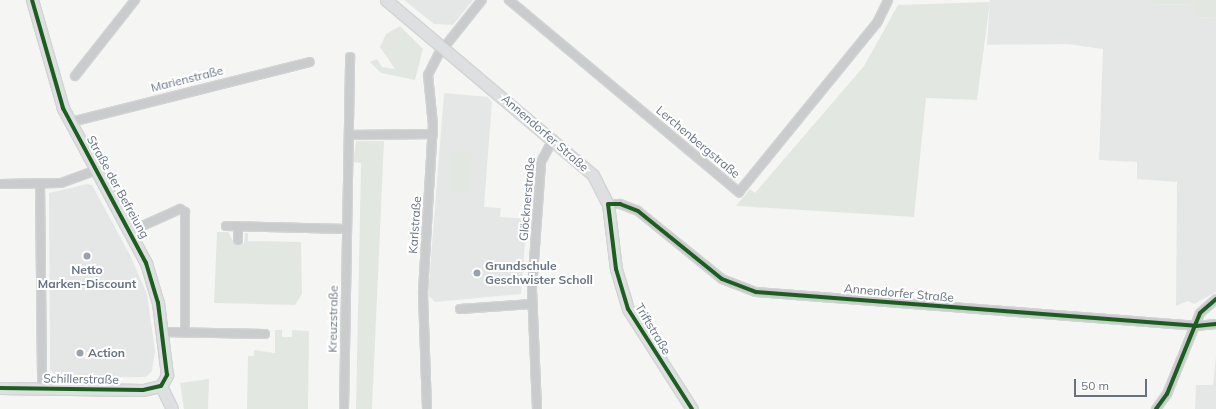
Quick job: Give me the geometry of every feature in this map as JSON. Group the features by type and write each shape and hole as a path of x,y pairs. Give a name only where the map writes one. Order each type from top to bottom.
{"street":[{"name":"Straße der Befreiung","path":"32,0 54,85 71,122 131,231 152,279 163,332 168,375 161,386"},
{"path":"75,76 135,0"},
{"name":"Annendorfer Straße","path":"386,0 553,139 593,175 608,204 620,204 638,211 722,279 756,292 1196,326 1216,324"},
{"path":"443,48 482,0"},
{"name":"Lerchenbergstraße","path":"508,0 740,192 877,23 888,0"},
{"name":"Karlstraße","path":"427,409 423,292 433,134 428,75 443,48"},
{"name":"Kreuzstraße","path":"344,409 350,57"},
{"name":"Marienstraße","path":"71,122 310,62"},
{"path":"348,135 433,134"},
{"name":"Glöcknerstraße","path":"537,409 532,304 541,162 553,139"},
{"name":"Straße der Befreiung","path":"0,184 68,182 97,170"},
{"path":"40,184 42,388"},
{"name":"Triftstraße","path":"608,204 616,269 628,309 692,409"},
{"name":"Straße der Befreiung","path":"131,231 180,209 185,212 185,331"},
{"path":"226,226 347,229"},
{"path":"238,227 238,240"},
{"path":"1156,409 1167,394 1196,326 1200,313 1216,299"},
{"path":"460,309 532,304"},
{"path":"163,332 185,331 265,334"},
{"path":"161,386 172,409"},
{"name":"Schillerstraße","path":"0,388 143,390 161,386"}],"shaded area":[{"path":"404,0 473,0 453,25 434,24"},
{"path":"990,0 1151,0 1151,4 1196,5 1196,17 1216,18 1216,292 1194,304 1188,301 1176,306 1177,182 1137,179 1137,162 1099,160 1103,49 1067,44 987,45"},
{"path":"1151,0 1216,0 1216,18 1195,17 1196,5 1151,4"},
{"path":"990,2 977,100 926,98 914,217 736,206 750,189 755,193 864,66 898,5"},
{"path":"400,26 423,49 415,80 381,73 370,62 377,59 382,67 395,69 380,47 386,34"},
{"path":"444,93 488,97 492,102 484,207 501,208 500,217 527,219 521,294 435,302 428,295"},
{"path":"356,141 384,141 372,409 356,409 361,163 353,162"},
{"path":"451,151 472,152 470,194 449,193"},
{"path":"87,184 92,185 130,255 147,294 155,351 152,371 146,377 59,378 50,370 49,193"},
{"path":"217,232 228,232 234,243 244,244 245,233 248,233 248,241 301,242 302,294 295,305 214,303"},
{"path":"275,330 282,330 282,337 292,337 292,330 309,331 308,409 247,409 248,356 254,356 254,350 275,353"},
{"path":"1216,356 1216,409 1195,409 1196,385 1213,385"},
{"path":"209,379 208,409 184,409 180,383"}],"cycle path":[{"path":"0,388 143,390 161,386 167,375 158,303 146,263 63,108 32,0"},
{"path":"692,409 628,309 616,269 608,204 620,204 638,211 722,279 756,292 1196,326 1216,324"},
{"path":"1156,409 1167,394 1200,313 1216,299"}],"place":[{"name":"Netto Marken-Discount","path":"87,256"},
{"name":"Grundschule Geschwister Scholl","path":"477,273"},
{"name":"Action","path":"80,353"}]}
